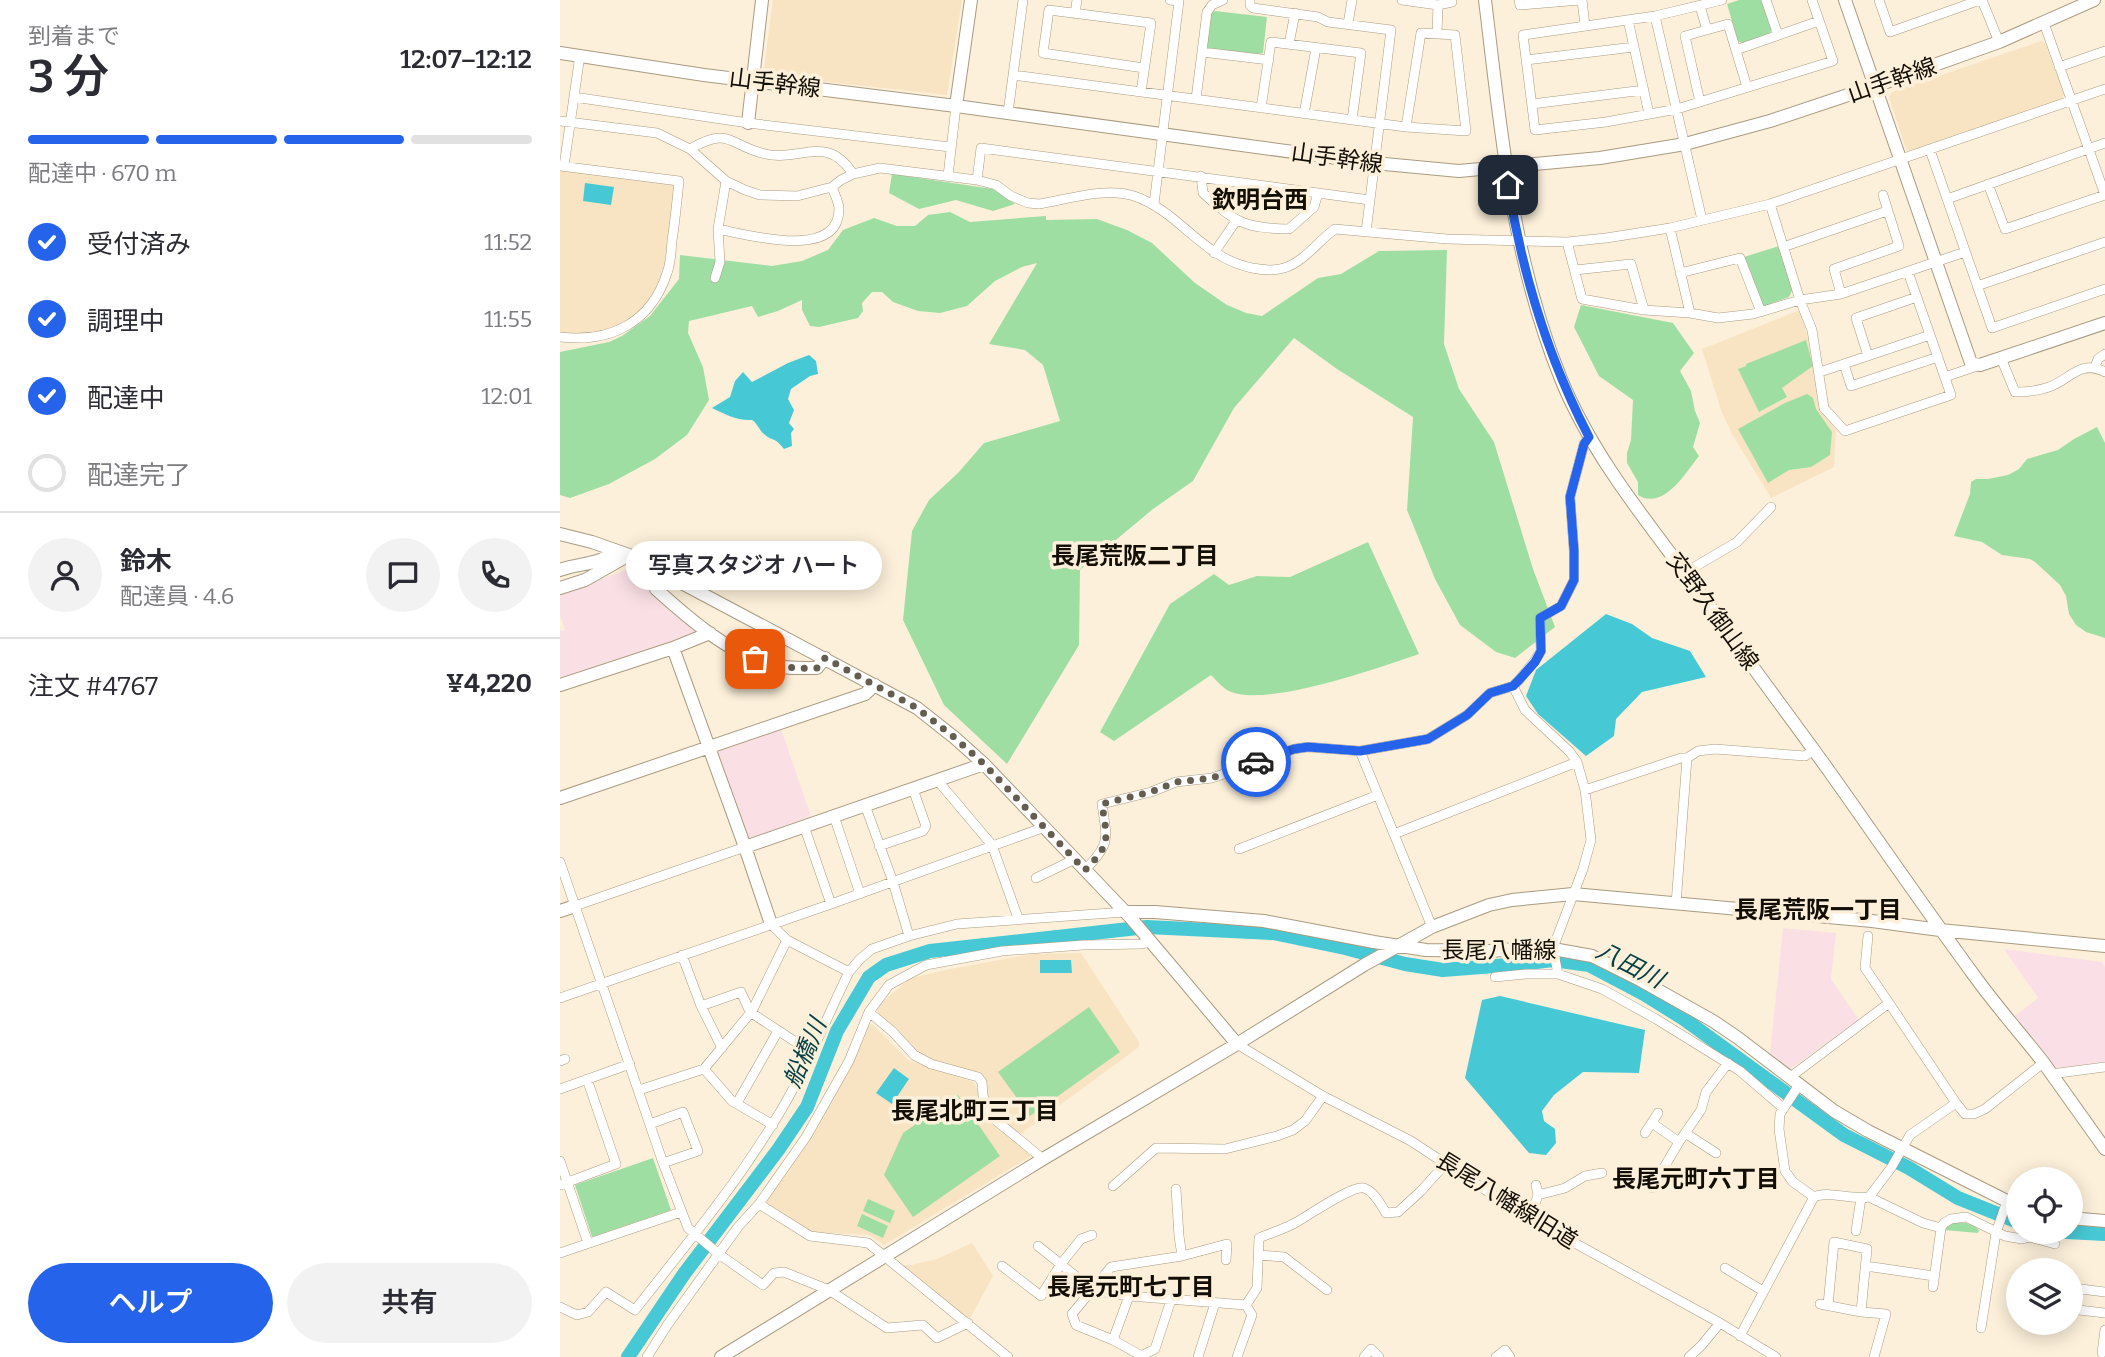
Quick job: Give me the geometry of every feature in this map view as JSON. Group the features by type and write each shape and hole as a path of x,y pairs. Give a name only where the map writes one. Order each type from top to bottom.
{"street":[{"path":"748,123 762,0"},
{"path":"948,176 971,0"},
{"path":"1008,113 1023,0"},
{"path":"1075,13 1077,0"},
{"path":"1154,204 1179,1 1170,0"},
{"path":"1196,99 1207,12 1212,5 1223,0"},
{"path":"1250,0 1253,8 1391,30 1366,232"},
{"path":"1348,24 1352,0"},
{"path":"1408,0 1438,5 1452,2 1451,0"},
{"name":"交野久御山線","path":"1485,0 1505,167 1518,240 1539,316 1561,378 1589,437 1654,533 1686,572 1940,930 2047,1068 2105,1149"},
{"path":"1519,0 1520,5 1581,0 1585,26"},
{"path":"1722,0 1655,16 1523,34 1535,130 1606,122 1677,109 1833,61 1812,0"},
{"path":"1766,0 1778,35"},
{"path":"1845,0 1971,363 1980,365"},
{"path":"1879,0 1890,32 1981,0 1999,42"},
{"name":"山手幹線","path":"560,53 1374,163 1458,171 1600,158 1685,144 1770,121 1875,86 1999,42 2094,0"},
{"path":"1437,34 1438,5"},
{"path":"1700,6 1707,30"},
{"path":"1141,92 1151,23 1048,10 1043,53 1144,68"},
{"path":"1289,44 1295,13"},
{"path":"1655,16 1702,220"},
{"path":"1628,20 1650,114"},
{"path":"1735,50 1819,21"},
{"path":"1988,184 2005,229 2105,195 2044,23"},
{"path":"1700,102 1685,36 1728,24 1747,87"},
{"path":"1013,75 1379,124 1406,127 1466,131 1455,34 1420,33 1406,127"},
{"path":"1261,108 1271,42 1361,53 1352,120"},
{"path":"1526,60 1634,47"},
{"path":"1304,114 1316,48"},
{"path":"2059,67 2105,51"},
{"path":"1202,52 1269,60"},
{"path":"560,337 579,339 603,336 632,323 658,295 668,271 680,181 562,166 580,55"},
{"path":"560,121 657,133 690,149 726,181 760,195 797,196 832,187 853,174 880,168 977,180 996,185 1028,203 1039,204 1112,192 1133,196 1154,204 1214,253 1235,264 1262,270 1284,268 1299,260 1335,229 1447,239 1567,242 1606,239 1670,228 1770,204 2105,89"},
{"path":"1532,104 1644,90"},
{"path":"574,97 748,123 950,146"},
{"path":"690,149 712,137 724,137 767,154 816,151 834,154 845,162 853,174"},
{"path":"1947,199 2105,143"},
{"path":"977,180 981,148 1370,200"},
{"path":"1930,150 1992,328 2105,289"},
{"path":"1201,176 1203,193 1236,221 1248,225 1289,229 1314,207 1318,193"},
{"path":"715,278 720,262 718,229 726,181"},
{"path":"718,229 788,242 808,242 830,231 836,221 839,208 832,187"},
{"path":"1841,293 1834,269 1899,246 1882,195"},
{"path":"1770,204 1812,330 1824,408 1845,431 1951,396 1908,272"},
{"path":"1783,247 1887,211"},
{"path":"1214,253 1236,221"},
{"path":"1670,228 1690,313"},
{"path":"1567,242 1582,299 1644,310 1718,318 1761,312 1800,300 1841,293 1965,252"},
{"path":"1977,286 2105,242"},
{"path":"1680,273 1740,258 1761,312"},
{"path":"1575,270 1631,264 1644,310"},
{"path":"1868,356 1856,318 1917,297"},
{"path":"1945,377 2105,323"},
{"path":"1820,372 1930,335"},
{"path":"2095,367 2098,359 2105,354"},
{"path":"1844,364 1851,386 1938,357"},
{"path":"2001,358 2015,392 2030,392 2050,387 2077,370 2095,367 2105,372"},
{"path":"1085,870 1103,852 1106,835 1102,804 1151,792 1176,782 1212,778 1294,749 1308,747 1360,751 1428,739 1467,715 1490,693 1513,686 1535,662 1541,651 1540,618 1561,606 1574,580 1570,497 1584,444 1589,437"},
{"path":"1686,572 1737,542 1771,507"},
{"path":"560,534 629,555 917,708 984,764 1075,859 1127,914 1237,1044"},
{"path":"560,570 602,559 615,550"},
{"path":"560,588 585,580 629,555"},
{"path":"655,569 656,589 695,624 745,654 768,664 801,668 817,668 825,658"},
{"path":"560,685 710,633"},
{"path":"673,648 771,924 787,940 849,972"},
{"path":"560,798 865,694 875,685"},
{"path":"1513,686 1525,710 1569,751 1577,762 1585,790 1591,840 1554,952 1558,974"},
{"path":"1585,790 1687,758 1698,751 1714,749 1805,755 1814,750"},
{"path":"1360,751 1433,927"},
{"path":"1676,904 1687,758"},
{"path":"1394,834 1577,762"},
{"path":"560,911 984,764"},
{"path":"938,781 992,845 1018,918"},
{"path":"879,846 923,831 926,827 913,789"},
{"path":"1239,849 1378,795"},
{"path":"865,805 909,936"},
{"path":"834,817 860,894"},
{"path":"804,826 831,904"},
{"path":"560,998 1045,828"},
{"path":"1035,878 1075,859"},
{"path":"560,862 663,1163 681,1212 694,1235 763,1285 774,1273 785,1272 829,1290 887,1328 923,1325 937,1338 968,1323"},
{"path":"721,1357 1364,965 1433,927 1468,912 1512,900 1573,894 1872,921 2103,949"},
{"name":"長尾八幡線","path":"1127,914 1156,912 1264,921 1394,949 1489,951 1520,947 1592,956 1640,980 1738,1038 1794,1085 1901,1152 2006,1200"},
{"path":"560,1307 578,1315 588,1312 606,1292 635,1310 694,1235 773,1125 795,1087 849,972 872,949 957,924 1018,918 1127,914"},
{"path":"1868,936 1865,968 1965,1114 1985,1110 2047,1068 2105,1067"},
{"path":"639,1090 704,1069 750,1012 787,940"},
{"path":"647,1357 738,1227 759,1204 806,1137 849,1061 869,1012 889,985 926,965 1002,951 1141,944 1150,941"},
{"path":"682,954 701,1006 722,1048"},
{"path":"1494,977 1558,974 1602,989 1728,1063 1784,1107"},
{"path":"701,1006 741,992 750,1012 811,1052"},
{"path":"1814,1197 1793,1182 1785,1171 1779,1129 1780,1114 1794,1085 1889,1003"},
{"path":"869,1012 894,1032 914,1055 931,1064 978,1077 993,1118 1043,1159"},
{"path":"737,1103 778,1031"},
{"name":"長尾八幡線旧道","path":"1237,1044 1323,1096 1411,1141 1530,1219 1720,1323 1776,1357"},
{"path":"1628,1174 1652,1188 1701,1110 1706,1092 1728,1063"},
{"path":"560,1089 630,1064"},
{"path":"704,1069 732,1101 773,1125"},
{"path":"564,1184 616,1164 587,1079"},
{"path":"1114,1186 1156,1148 1225,1149 1293,1130 1305,1121 1323,1096"},
{"path":"1856,1231 1865,1197 1891,1168 1910,1135 1956,1103"},
{"path":"650,1124 683,1112 698,1151 663,1163"},
{"path":"1645,1133 1658,1113"},
{"path":"1652,1123 1679,1142"},
{"path":"1685,1133 1716,1153"},
{"path":"560,1161 564,1184 588,1242"},
{"path":"1246,1305 1257,1288 1259,1238 1292,1225 1339,1196 1361,1188 1377,1199 1386,1213 1398,1212 1422,1191 1446,1163"},
{"path":"1530,1219 1537,1190 1565,1188 1584,1176 1602,1173"},
{"path":"1176,1189 1178,1236 1182,1256"},
{"path":"1740,1336 1818,1194 1865,1197 1923,1223 1941,1228"},
{"path":"759,1204 810,1236 868,1242 1008,1357"},
{"path":"560,1253 681,1212"},
{"path":"1981,1328 1996,1233 2006,1214"},
{"path":"1933,1287 1941,1228 1944,1223 1966,1217 2006,1235"},
{"path":"2083,1219 2105,1221"},
{"path":"1002,1266 1041,1296 1081,1239 1092,1235"},
{"path":"1861,1312 1867,1249 1834,1242 1824,1304 1861,1312 1886,1314 1874,1357"},
{"path":"1171,1300 1155,1349 1139,1356 1113,1340 1076,1325 1072,1314 1111,1267 1182,1256 1227,1244 1226,1260"},
{"path":"1038,1246 1093,1290 1129,1296 1246,1305"},
{"path":"1259,1255 1284,1257 1327,1290"},
{"path":"1866,1266 1934,1276"},
{"path":"1725,1268 1763,1291"},
{"path":"2083,1289 2105,1292"},
{"path":"1113,1340 1129,1296"},
{"path":"1198,1357 1215,1303"},
{"path":"1237,1357 1252,1315 1246,1305"},
{"path":"2083,1310 2105,1313"},
{"path":"1689,1357 1720,1323"},
{"path":"2102,1353 2105,1330"},
{"path":"1364,1357 1371,1349 1379,1357"},
{"path":"1496,1357 1504,1350 1510,1357"}],"shaded area":[{"path":"773,0 962,0 947,95 763,75"},
{"path":"2041,41 2045,43 2064,94 2062,99 1910,151 1906,149 1889,97 1892,92"},
{"path":"560,169 677,183 665,270 653,297 633,318 606,331 580,336 560,334"},
{"path":"1800,310 1814,359 1821,409 1836,430 1834,467 1771,498 1732,434 1721,410 1702,349"},
{"path":"629,569 697,630 696,635 560,682 560,631 565,630 560,615 560,594"},
{"path":"781,729 811,816 746,840 715,752"},
{"path":"1783,928 1836,933 1831,979 1859,1020 1789,1070 1770,1054"},
{"path":"2004,949 2102,962 2105,967 2105,1063 2053,1068 2015,1016 2038,998"},
{"path":"1081,953 1139,1042 1139,1047 1019,1135 997,1115 990,1104 984,1081 918,1054 884,1021 875,1008 911,978 1032,954"},
{"path":"872,1024 908,1060 973,1082 986,1116 993,1125 1031,1156 884,1245 869,1235 809,1232 789,1221 766,1202 818,1126 868,1026"},
{"path":"972,1243 993,1276 969,1320 900,1265 937,1259"}],"green space":[{"path":"1739,0 1761,0 1772,29 1769,34 1742,43 1738,41 1727,4"},
{"path":"1215,11 1267,17 1263,53 1210,50 1206,45 1211,14"},
{"path":"892,174 993,189 1015,204 993,211 956,200 919,209 889,193"},
{"path":"950,212 970,222 1046,216 1046,220 1097,219 1152,243 1195,283 1227,305 1262,316 1318,278 1341,274 1379,251 1447,250 1444,344 1459,389 1494,442 1533,569 1555,627 1515,658 1496,652 1460,625 1435,579 1407,510 1413,417 1294,338 1234,408 1193,481 1153,509 1080,570 1079,645 1007,764 944,705 903,620 912,531 929,500 958,473 984,443 1060,421 1043,365 1025,350 989,344 1037,263 1022,267 995,281 967,306 940,313 918,311 893,302 882,292 872,292 862,303 863,311 858,318 819,327 810,326 802,310 802,300 758,317 752,306 689,321 688,333 703,367 709,400 687,435 655,459 609,484 570,498 560,495 560,352 609,342 650,316 679,279 680,255 772,266 802,261 828,250 843,230 874,218 897,226 915,226 928,215"},
{"path":"1779,246 1793,289 1789,297 1762,307 1744,257"},
{"path":"1581,305 1673,323 1694,353 1680,371 1691,391 1700,423 1693,447 1699,456 1673,488 1657,498 1648,499 1638,495 1638,482 1627,463 1633,400 1599,376 1574,327"},
{"path":"1806,340 1813,366 1782,388 1787,397 1759,412 1738,369"},
{"path":"1807,394 1813,398 1816,409 1832,432 1830,455 1811,467 1789,470 1768,483 1738,429"},
{"path":"2097,427 2105,443 2105,638 2086,632 2076,625 2069,614 2066,596 2060,585 2035,562 2002,555 1982,542 1954,536 1970,494 1971,482 2008,475 2019,469 2027,459 2058,450"},
{"path":"1368,542 1419,654 1322,684 1266,695 1243,695 1227,690 1211,675 1114,741 1100,732 1170,604 1214,574 1229,585 1257,576 1290,577"},
{"path":"1089,1007 1120,1052 1030,1116 998,1072"},
{"path":"958,1095 1000,1156 913,1217 884,1175 903,1133"},
{"path":"653,1158 671,1210 592,1237 575,1185"},
{"path":"868,1199 895,1211 890,1223 863,1211"},
{"path":"862,1214 888,1226 883,1238 857,1226"},
{"path":"1953,1222 1974,1226 1979,1230 1978,1233 1944,1230 1946,1225"}],"water":[{"path":"585,183 614,187 611,205 583,201"},
{"path":"809,355 816,361 818,374 810,376 791,389 788,399 794,410 789,423 794,429 791,433 792,446 784,449 764,434 752,420 726,415 712,408 730,397 735,381 743,372 752,382"},
{"path":"1606,614 1632,624 1652,638 1690,651 1706,677 1642,692 1616,719 1614,736 1586,756 1538,714 1526,696 1536,670"},
{"path":"1040,960 1071,960 1072,973 1040,973"},
{"path":"1500,996 1645,1030 1639,1073 1583,1072 1554,1095 1542,1111 1544,1121 1555,1129 1556,1143 1546,1155 1529,1153 1465,1078 1482,1000"},
{"path":"894,1068 909,1079 892,1104 876,1093"}],"waterway":[{"name":"八田川","path":"628,1357 684,1274 778,1150 807,1107 837,1031 869,977 886,965 930,951 1147,927 1273,933 1405,964 1443,970 1553,960 1589,965 1684,1019 1844,1135 1909,1168 1958,1198 2006,1217"},
{"name":"八田川","path":"2083,1233 2105,1234"}],"way so far":[{"path":"755,659 781,667 817,668 825,658 917,708 984,764 1085,870 1103,852 1106,835 1102,804 1151,792 1176,782 1212,778 1256,762"}],"place":[{"name":"写真スタジオ ハート","path":"755,659"}],"district":[{"name":"欽明台西","path":"1260,200"},
{"name":"長尾荒阪二丁目","path":"1135,556"},
{"name":"長尾荒阪一丁目","path":"1818,910"},
{"name":"長尾北町三丁目","path":"975,1111"},
{"name":"長尾元町六丁目","path":"1696,1179"},
{"name":"長尾元町七丁目","path":"1131,1287"}],"route":[{"path":"1256,762 1308,747 1360,751 1428,739 1467,715 1490,693 1513,686 1519,680 1541,651 1540,618 1561,606 1574,580 1570,497 1584,444 1589,437 1561,378 1539,316 1518,240 1508,185"}],"water label":[{"name":"船橋川","path":"805,1053"}]}
